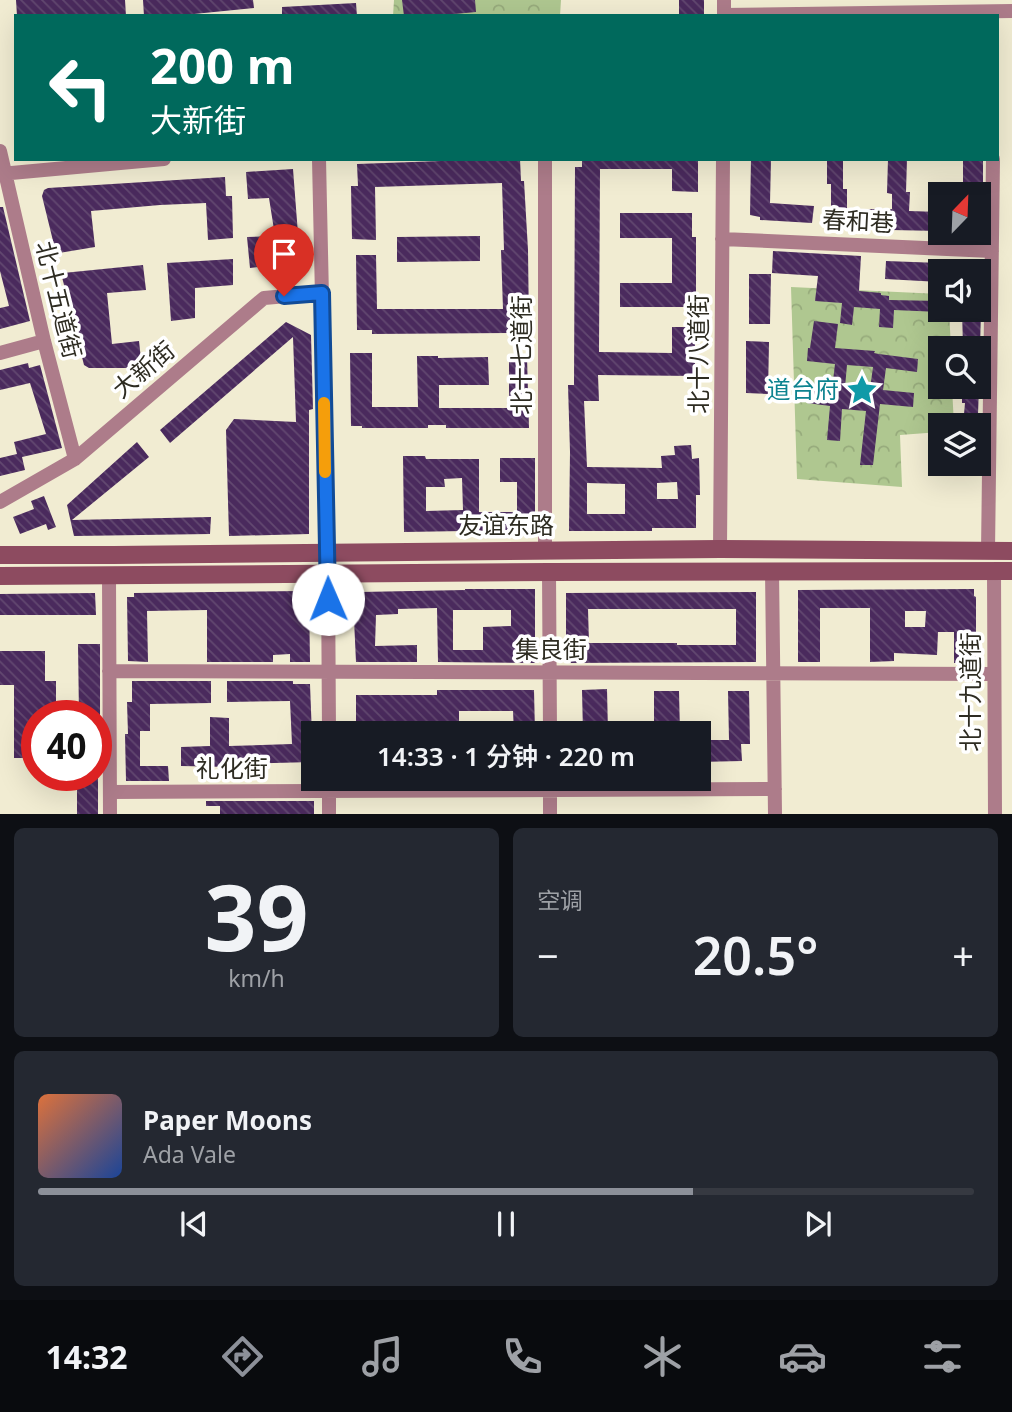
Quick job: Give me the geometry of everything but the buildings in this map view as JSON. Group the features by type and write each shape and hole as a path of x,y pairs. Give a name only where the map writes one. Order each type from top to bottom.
{"highway":[{"name":"友谊东路","path":"0,555 720,549 1012,551"},
{"name":"友谊东路","path":"0,576 1003,571"}],"street":[{"path":"769,14 993,9 1012,11"},
{"name":"北十五道街","path":"0,151 2,173 75,459"},
{"path":"2,173 141,161"},
{"path":"319,161 329,721"},
{"name":"北十七道街","path":"545,161 545,551"},
{"name":"北十八道街","path":"720,549 723,161"},
{"path":"988,551 993,161"},
{"name":"春和巷","path":"722,239 992,251"},
{"name":"大新街","path":"0,502 75,459 264,298 322,293"},
{"path":"0,353 44,341"},
{"path":"772,571 775,814"},
{"name":"北十九道街","path":"995,814 993,674 1003,571"},
{"path":"549,572 550,721"},
{"path":"109,576 110,814"},
{"name":"集良街","path":"109,671 993,674"},
{"name":"礼化街","path":"110,792 301,786"},
{"name":"礼化街","path":"711,788 775,789"},
{"path":"329,791 330,814"},
{"path":"550,791 550,814"}],"green space":[{"path":"394,0 561,0 560,14 393,14"},
{"path":"791,287 928,293 928,322 950,322 950,336 928,336 928,399 953,399 953,413 928,413 928,433 900,435 902,487 797,479"}],"slow traffic":[{"path":"324,403 325,472"}],"place":[{"name":"道台府","path":"862,390"}],"route":[{"path":"284,296 322,293 328,599"}]}
